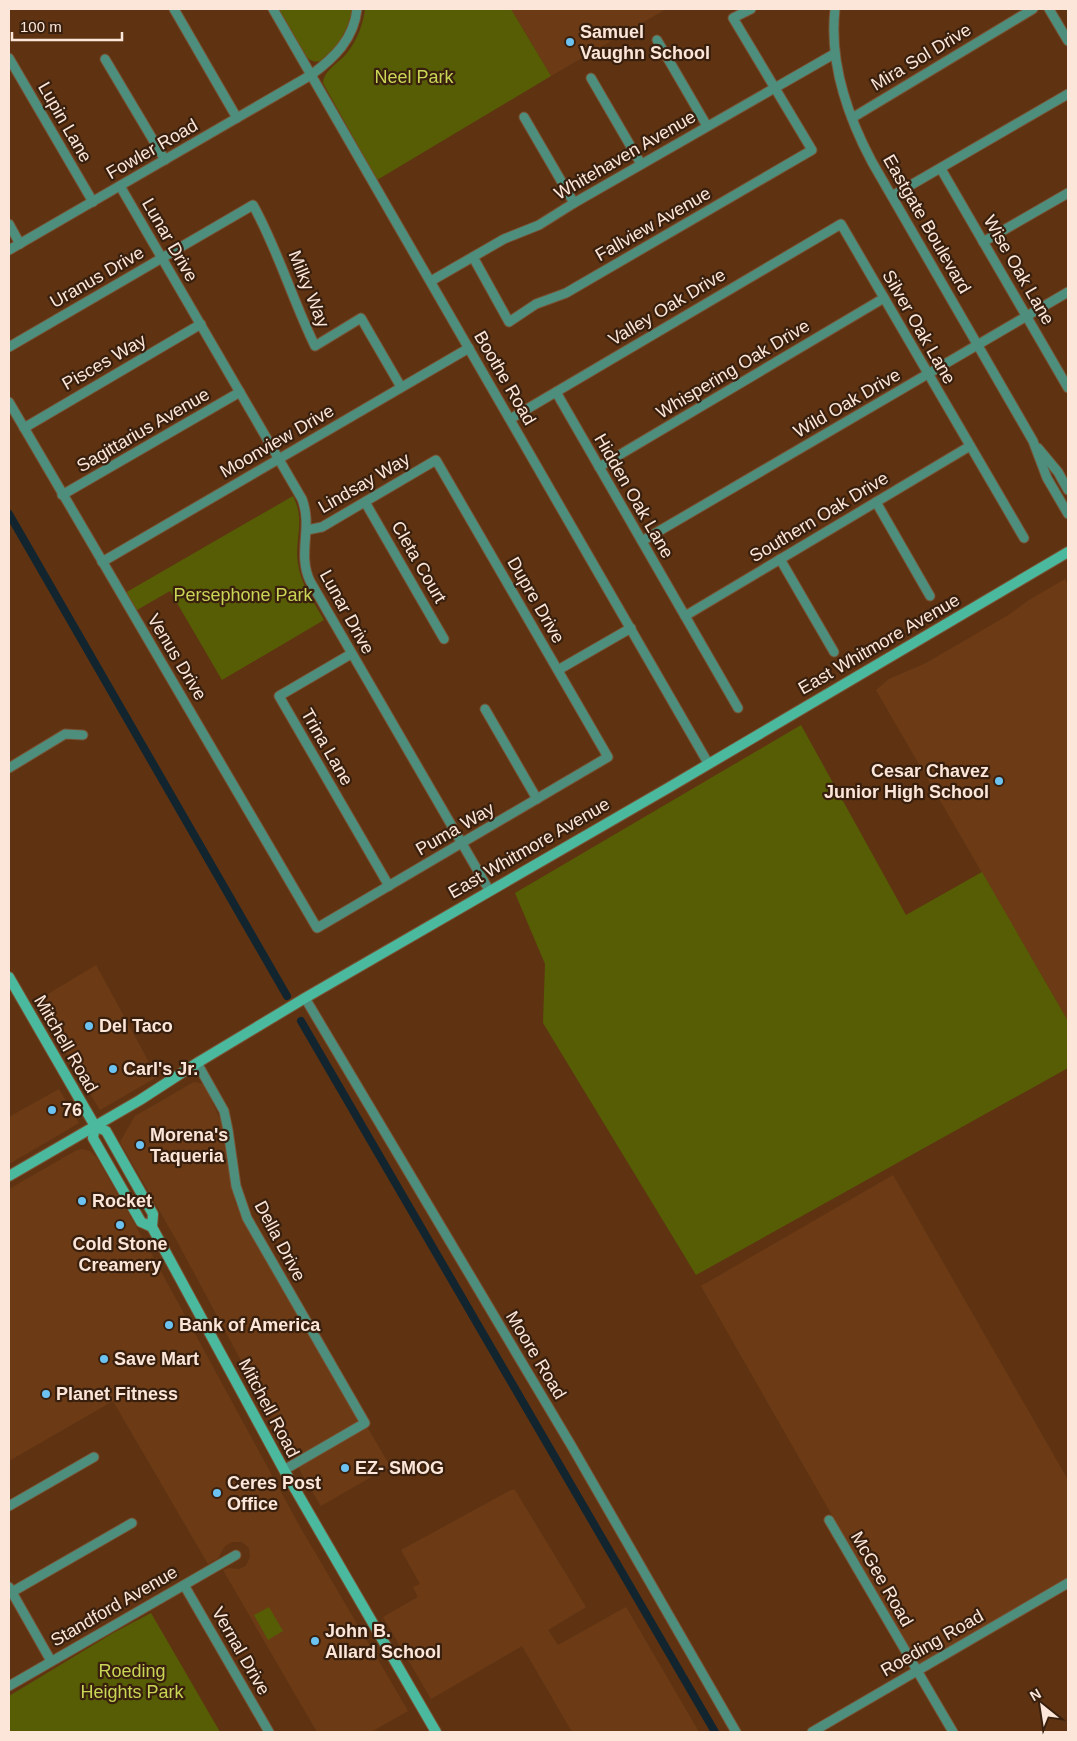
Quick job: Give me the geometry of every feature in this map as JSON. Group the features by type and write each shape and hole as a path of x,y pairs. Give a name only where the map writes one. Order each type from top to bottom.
{"main road":[{"name":"East Whitmore Avenue","path":"9,1176 140,1100 197,1063 305,998 1068,552"},
{"name":"Mitchell Road","path":"9,978 95,1126 106,1131 154,1214 152,1227"},
{"name":"Mitchell Road","path":"95,1126 93,1138 141,1222 152,1227 284,1470 436,1732"}],"street":[{"path":"174,9 237,118"},
{"name":"Boothe Road","path":"273,9 708,763"},
{"name":"Fowler Road","path":"9,250 311,75 333,58 348,40 354,29 357,9"},
{"path":"751,9 733,18 775,88"},
{"name":"Eastgate Boulevard","path":"835,9 834,54 844,94 866,152 1033,442 1047,478 1068,514"},
{"name":"Mira Sol Drive","path":"852,118 1033,9"},
{"path":"1049,9 1068,41"},
{"path":"657,40 707,126"},
{"name":"Whitehaven Avenue","path":"431,281 504,239 539,225 641,164 834,54"},
{"name":"Lupin Lane","path":"9,58 93,202"},
{"path":"105,59 165,160"},
{"path":"591,78 641,164"},
{"name":"Fallview Avenue","path":"472,257 509,322 536,304 566,293 812,150 775,88"},
{"path":"892,196 1068,94"},
{"path":"524,117 574,203"},
{"name":"Wise Oak Lane","path":"941,169 1068,388"},
{"name":"Lunar Drive","path":"120,186 304,504 307,530 303,558 307,576 489,890"},
{"path":"983,242 1068,193"},
{"name":"Uranus Drive","path":"9,347 253,205"},
{"name":"Milky Way","path":"253,205 278,254 291,293 315,346 361,318 401,387"},
{"path":"9,224 20,244"},
{"name":"Silver Oak Lane","path":"841,224 1024,538"},
{"name":"Valley Oak Drive","path":"510,419 841,224"},
{"name":"Wild Oak Drive","path":"642,541 1068,292"},
{"name":"Whispering Oak Drive","path":"599,467 884,298"},
{"name":"Pisces Way","path":"24,428 201,324"},
{"name":"Moonview Drive","path":"102,562 469,348"},
{"name":"Sagittarius Avenue","path":"62,495 240,392"},
{"name":"Hidden Oak Lane","path":"556,392 738,708"},
{"name":"Venus Drive","path":"9,402 317,928"},
{"name":"Eastgate Boulevard","path":"1033,442 1058,472 1068,490"},
{"name":"Southern Oak Drive","path":"685,616 970,446"},
{"name":"Lindsay Way","path":"307,530 320,528 436,460"},
{"name":"Dupre Drive","path":"436,460 608,757"},
{"name":"Cleta Court","path":"365,502 444,639"},
{"path":"876,502 930,596"},
{"path":"780,559 834,652"},
{"path":"558,670 631,628"},
{"name":"Trina Lane","path":"351,654 279,696 389,886"},
{"path":"485,709 537,799"},
{"path":"9,768 65,734 83,735"},
{"name":"Puma Way","path":"317,928 608,757"},
{"name":"Moore Road","path":"305,998 542,1396 736,1732"},
{"name":"Della Drive","path":"197,1063 224,1112 236,1186 247,1218 365,1423 284,1470"},
{"path":"9,1506 94,1457"},
{"name":"McGee Road","path":"828,1520 953,1732"},
{"path":"51,1661 10,1590 132,1523"},
{"name":"Standford Avenue","path":"9,1686 236,1555"},
{"name":"Roeding Road","path":"812,1732 1068,1583"},
{"name":"Vernal Drive","path":"184,1585 269,1732"}],"shaded area":[{"name":"Samuel Vaughn School","path":"511,9 666,9 551,76"},
{"name":"Cesar Chavez Junior High School","path":"1065,579 1068,585 1068,1021 876,690 889,679 926,663 1010,614 1029,600"},
{"path":"96,965 157,1077 100,1110 35,1002"},
{"path":"194,1082 204,1084 224,1128 235,1202 390,1466 321,1506 178,1243 120,1142 135,1116"},
{"path":"59,1089 79,1123 9,1164 9,1117"},
{"path":"77,1150 90,1151 97,1158 299,1525 408,1711 371,1732 317,1732 223,1570 229,1568 239,1569 246,1566 250,1557 249,1548 242,1542 232,1542 225,1546 218,1558 208,1564 113,1401 9,1461 9,1189"},
{"path":"893,1175 1068,1480 1068,1583 916,1671 829,1520 833,1517 701,1286"},
{"path":"511,1490 515,1490 586,1607 548,1630 558,1645 626,1607 699,1732 572,1732 522,1646 431,1699 383,1617 418,1597 413,1587 420,1584 401,1550"}],"green space":[{"path":"278,9 353,9 342,38 335,48 320,61 312,61 304,54"},
{"name":"Neel Park","path":"365,9 511,9 551,76 377,180 323,83 329,70 347,53 357,38"},
{"name":"Persephone Park","path":"293,496 299,514 297,555 300,572 308,593 324,620 222,680 170,591 137,610 125,593"},
{"path":"801,725 906,915 982,872 1068,1021 1068,1068 696,1275 543,1023 545,964 515,893"},
{"path":"269,1607 283,1631 268,1640 254,1615"},
{"name":"Roeding Heights Park","path":"151,1613 220,1732 9,1732 9,1696 113,1633"}],"waterway":[{"path":"9,514 287,996"},
{"path":"301,1021 715,1732"}],"place":[{"name":"Samuel Vaughn School","path":"570,42"},
{"name":"Cesar Chavez Junior High School","path":"999,781"},
{"name":"Del Taco","path":"89,1026"},
{"name":"Carl's Jr.","path":"113,1069"},
{"name":"76","path":"52,1110"},
{"name":"Morena's Taqueria","path":"140,1145"},
{"name":"Rocket","path":"82,1201"},
{"name":"Cold Stone Creamery","path":"120,1225"},
{"name":"Bank of America","path":"169,1325"},
{"name":"Save Mart","path":"104,1359"},
{"name":"Planet Fitness","path":"46,1394"},
{"name":"EZ- SMOG","path":"345,1468"},
{"name":"Ceres Post Office","path":"217,1493"},
{"name":"John B. Allard School","path":"315,1641"}]}
